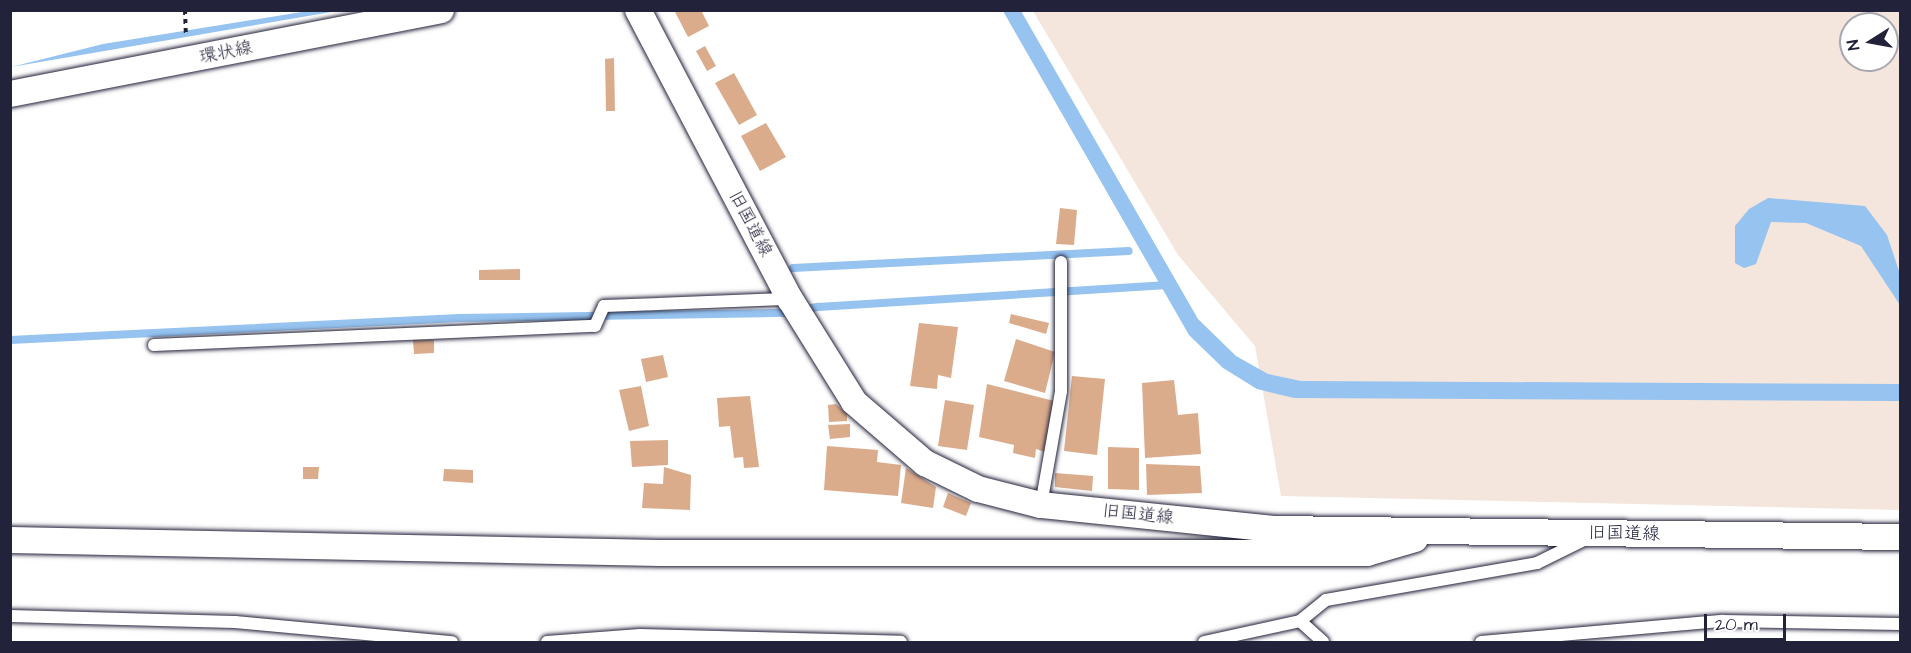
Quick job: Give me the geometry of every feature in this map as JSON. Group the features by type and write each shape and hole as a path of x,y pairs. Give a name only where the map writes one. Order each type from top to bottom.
{"street":[{"name":"環状線","path":"10,94 441,10"},
{"name":"旧国道線","path":"638,10 790,299 854,402 890,436 925,463 978,489 1041,505 1273,529 1900,537"},
{"path":"10,540 660,553 1367,553 1439,532"}],"lane":[{"path":"1041,505 1061,391 1061,262"},
{"path":"154,345 595,326 604,306 790,299"},
{"path":"1204,642 1300,621 1326,600 1537,563 1597,534"},
{"path":"10,616 235,622 452,642"},
{"path":"1300,621 1323,642"},
{"path":"1481,642 1723,621 1900,624"},
{"path":"547,642 640,635 901,642"}],"shaded area":[{"path":"1033,11 1900,11 1900,510 1281,496 1255,346 1178,255"}],"water":[{"path":"314,10 337,11 11,67 103,44"},
{"path":"1003,11 1021,11 1198,319 1236,356 1268,374 1301,381 1900,384 1900,401 1294,398 1257,389 1223,368 1189,335"},
{"path":"1768,198 1865,206 1887,235 1900,274 1900,305 1861,246 1806,223 1771,222 1756,264 1744,268 1735,263 1735,226 1749,209"}],"building":[{"path":"674,10 701,10 709,26 688,37"},
{"path":"705,46 716,66 707,71 696,51"},
{"path":"614,58 615,111 606,111 605,59"},
{"path":"734,73 757,115 739,125 715,83"},
{"path":"766,123 786,157 760,171 741,136"},
{"path":"1060,208 1077,210 1074,245 1056,244"},
{"path":"520,269 520,280 479,280 479,270"},
{"path":"1011,314 1049,323 1046,334 1009,323"},
{"path":"919,323 958,327 951,378 938,375 937,389 910,386"},
{"path":"1016,339 1055,352 1045,393 1004,381"},
{"path":"413,340 434,340 434,353 414,354"},
{"path":"663,355 668,377 646,382 641,359"},
{"path":"1072,376 1105,379 1097,455 1064,451"},
{"path":"1174,380 1178,415 1198,413 1201,454 1145,458 1142,383"},
{"path":"987,384 1054,401 1045,452 1036,449 1035,458 1013,453 1014,445 979,437"},
{"path":"641,386 649,426 629,431 619,390"},
{"path":"750,396 759,467 744,468 743,457 734,458 730,426 719,427 717,398"},
{"path":"945,400 974,405 967,450 938,446"},
{"path":"836,404 847,414 847,421 829,422 828,405"},
{"path":"850,424 850,437 830,439 828,425"},
{"path":"668,440 668,465 632,467 630,441"},
{"path":"827,446 878,450 877,462 901,465 898,496 824,490"},
{"path":"1108,447 1139,448 1139,490 1108,489"},
{"path":"1146,464 1200,466 1202,493 1147,495"},
{"path":"303,467 319,467 318,479 303,479"},
{"path":"664,467 691,475 690,510 642,508 644,483 663,484"},
{"path":"906,468 936,487 933,508 901,503"},
{"path":"444,469 473,470 473,483 443,481"},
{"path":"1055,473 1093,476 1092,491 1055,487"},
{"path":"948,493 971,503 966,516 943,507"}],"waterway":[{"path":"793,268 1129,251"},
{"path":"10,340 459,318 786,313 818,307 1167,285"}]}
